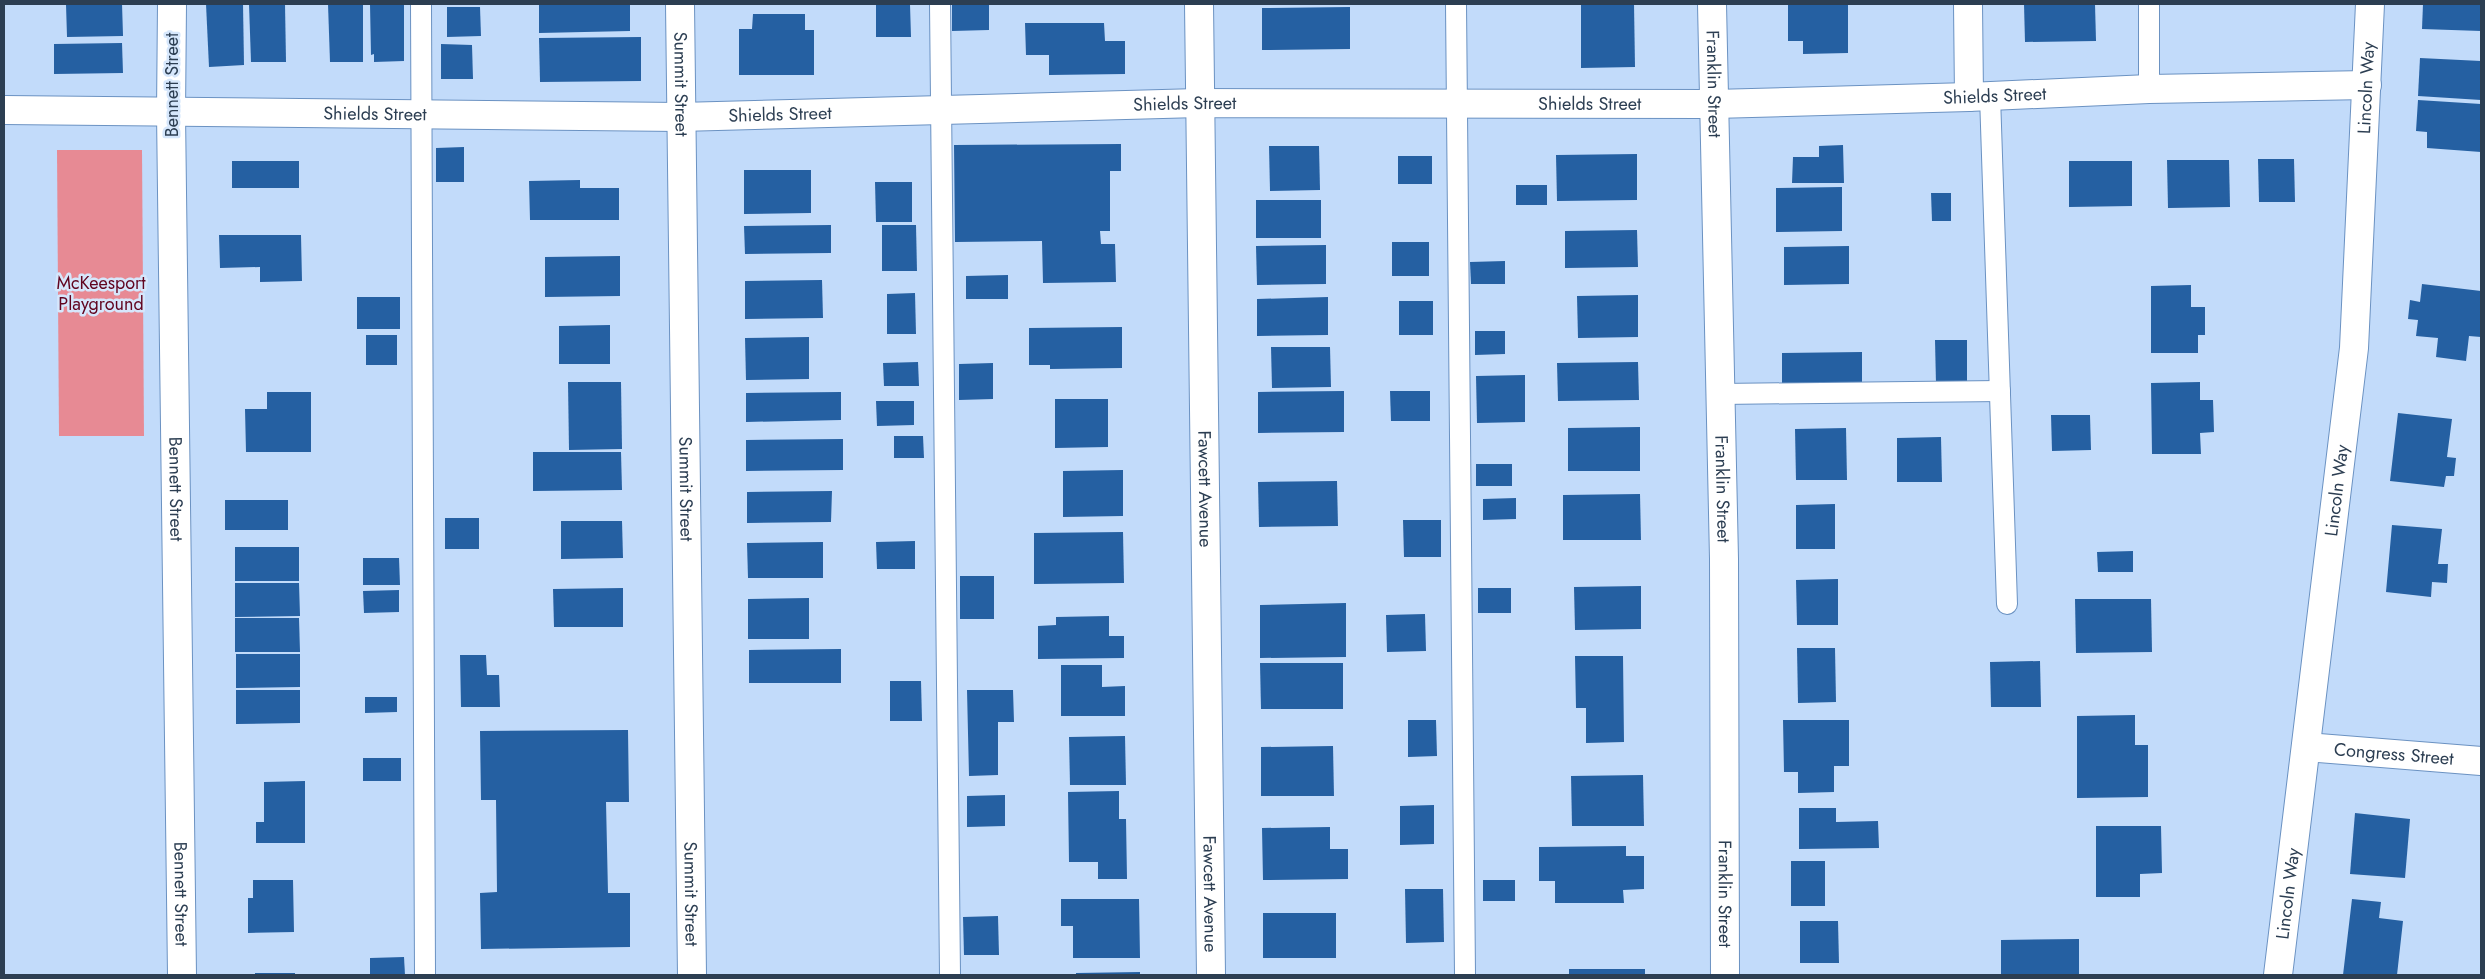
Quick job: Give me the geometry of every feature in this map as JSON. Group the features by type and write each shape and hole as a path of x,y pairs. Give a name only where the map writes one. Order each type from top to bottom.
{"street":[{"name":"Bennett Street","path":"172,4 171,113 182,975"},
{"name":"Summit Street","path":"680,4 692,975"},
{"name":"Fawcett Avenue","path":"1199,4 1211,975"},
{"name":"Franklin Street","path":"1712,4 1724,569 1725,975"},
{"path":"1968,4 1979,96"},
{"name":"Lincoln Way","path":"2278,975 2354,348 2370,4"},
{"name":"Shields Street","path":"4,110 680,117 1199,103 1714,104 2149,89 2367,85"},
{"name":"Congress Street","path":"2306,747 2481,761"}],"lane":[{"path":"421,4 425,975"},
{"path":"940,4 939,110 950,975"},
{"path":"1456,4 1465,975"},
{"path":"2149,4 2149,89"},
{"path":"1979,96 2000,391 2007,604"},
{"path":"1720,394 2000,391"}],"green space":[{"name":"McKeesport Playground","path":"57,150 142,150 144,436 59,436"}],"building":[{"path":"66,4 122,4 123,36 67,37"},
{"path":"206,4 243,4 244,65 209,67"},
{"path":"249,4 285,4 286,62 251,62"},
{"path":"328,4 363,4 363,62 330,62"},
{"path":"370,4 404,4 404,61 374,62 374,54 371,55"},
{"path":"539,4 630,4 630,31 539,33"},
{"path":"876,4 910,4 911,37 876,37"},
{"path":"952,4 989,4 989,30 952,31"},
{"path":"1581,4 1634,4 1635,67 1581,68"},
{"path":"1788,4 1848,4 1848,53 1803,54 1803,41 1788,41"},
{"path":"2024,4 2095,4 2096,41 2025,42"},
{"path":"2423,4 2481,4 2481,31 2422,29"},
{"path":"447,7 480,7 481,36 447,37"},
{"path":"1350,7 1350,49 1262,50 1262,8"},
{"path":"753,14 805,14 805,30 814,30 814,75 739,75 739,29 752,29"},
{"path":"1025,23 1104,23 1105,41 1125,41 1125,74 1049,75 1049,55 1026,55"},
{"path":"641,37 641,81 540,82 539,38"},
{"path":"122,43 123,73 54,74 54,44"},
{"path":"441,44 472,45 473,79 441,79"},
{"path":"2420,58 2481,61 2481,100 2418,96"},
{"path":"2418,100 2481,104 2481,152 2427,148 2427,132 2416,131"},
{"path":"1121,144 1121,171 1110,171 1110,231 1100,231 1101,244 1115,244 1116,282 1043,283 1042,241 955,242 954,145"},
{"path":"1843,145 1844,183 1792,183 1793,157 1819,157 1819,146"},
{"path":"1269,146 1319,146 1320,190 1270,191"},
{"path":"464,147 464,182 436,182 436,148"},
{"path":"1637,154 1637,200 1557,201 1556,155"},
{"path":"1398,156 1432,156 1432,184 1398,184"},
{"path":"2258,159 2294,159 2295,202 2259,202"},
{"path":"2167,160 2229,160 2230,207 2168,208"},
{"path":"232,161 299,161 299,188 232,188"},
{"path":"2069,161 2132,161 2132,206 2069,207"},
{"path":"744,170 811,170 811,213 744,214"},
{"path":"580,180 580,188 619,188 619,220 530,220 529,181"},
{"path":"875,182 912,182 912,222 876,222"},
{"path":"1516,185 1547,185 1547,205 1516,205"},
{"path":"1842,187 1842,231 1776,232 1776,188"},
{"path":"1931,193 1951,193 1951,221 1932,221"},
{"path":"1256,200 1321,200 1321,238 1256,238"},
{"path":"831,225 831,253 745,254 744,226"},
{"path":"882,225 916,225 917,271 882,271"},
{"path":"1637,230 1638,267 1565,268 1565,231"},
{"path":"219,235 301,235 302,281 260,282 260,267 220,268"},
{"path":"1392,242 1429,242 1429,276 1392,276"},
{"path":"1326,245 1326,284 1257,285 1256,246"},
{"path":"1849,246 1849,284 1784,285 1784,247"},
{"path":"620,256 620,296 545,297 545,257"},
{"path":"1505,261 1505,284 1471,284 1470,262"},
{"path":"1008,275 1008,299 966,299 966,276"},
{"path":"822,280 823,318 745,319 745,281"},
{"path":"2422,284 2481,291 2481,337 2469,336 2466,361 2436,357 2438,338 2416,336 2418,320 2408,319 2410,300 2420,302"},
{"path":"2191,285 2191,307 2205,307 2205,335 2198,335 2198,353 2151,353 2151,286"},
{"path":"915,293 916,334 887,334 887,294"},
{"path":"1638,295 1638,337 1578,338 1577,296"},
{"path":"357,297 400,297 400,329 357,329"},
{"path":"1328,297 1328,335 1257,336 1257,299"},
{"path":"1399,301 1433,301 1433,335 1399,335"},
{"path":"610,325 610,364 559,364 559,326"},
{"path":"1122,327 1122,368 1050,369 1050,365 1029,365 1029,328"},
{"path":"1475,331 1505,331 1505,354 1475,355"},
{"path":"366,335 397,335 397,365 366,365"},
{"path":"809,337 809,379 746,380 745,338"},
{"path":"1935,340 1967,340 1967,384 1936,384"},
{"path":"1271,347 1330,347 1331,387 1272,388"},
{"path":"1862,352 1862,385 1782,386 1782,353"},
{"path":"918,362 919,386 884,386 883,363"},
{"path":"1638,362 1639,400 1558,401 1557,363"},
{"path":"993,363 993,399 959,400 959,364"},
{"path":"1525,375 1525,422 1477,423 1476,376"},
{"path":"568,382 621,382 622,449 569,450"},
{"path":"2200,382 2200,400 2213,400 2214,432 2200,433 2201,454 2152,454 2151,383"},
{"path":"1344,391 1344,432 1258,433 1258,392"},
{"path":"1390,391 1430,391 1430,421 1391,421"},
{"path":"267,392 311,392 311,452 246,452 245,409 267,409"},
{"path":"841,392 841,420 746,422 746,393"},
{"path":"1055,399 1108,399 1108,447 1055,448"},
{"path":"876,401 914,401 914,425 877,426"},
{"path":"2398,413 2452,419 2447,457 2456,458 2454,476 2446,476 2444,487 2390,481"},
{"path":"2051,415 2090,415 2091,450 2052,451"},
{"path":"1640,427 1640,471 1568,471 1568,428"},
{"path":"1846,428 1847,480 1796,480 1795,429"},
{"path":"894,436 923,436 924,458 894,458"},
{"path":"1941,437 1942,482 1897,482 1897,438"},
{"path":"843,439 843,470 746,471 746,440"},
{"path":"533,452 621,452 622,490 533,491"},
{"path":"1476,464 1512,464 1512,486 1476,486"},
{"path":"1123,470 1123,516 1063,517 1063,471"},
{"path":"1337,481 1338,526 1259,527 1258,482"},
{"path":"832,491 831,522 747,523 747,492"},
{"path":"1640,494 1641,540 1563,540 1563,495"},
{"path":"1516,498 1516,519 1483,520 1483,499"},
{"path":"225,500 288,500 288,530 225,530"},
{"path":"1835,504 1835,549 1796,549 1796,505"},
{"path":"445,518 479,518 479,549 445,549"},
{"path":"1403,520 1441,520 1441,557 1404,557"},
{"path":"561,521 622,521 623,558 561,559"},
{"path":"2392,525 2442,529 2438,564 2448,564 2447,583 2432,582 2431,597 2386,592"},
{"path":"1123,532 1124,583 1034,584 1034,533"},
{"path":"915,541 915,569 877,569 876,542"},
{"path":"823,542 823,578 748,578 747,543"},
{"path":"235,547 299,547 299,581 235,581"},
{"path":"2133,551 2133,572 2098,572 2097,552"},
{"path":"363,558 399,558 400,585 363,585"},
{"path":"960,576 994,576 994,619 960,619"},
{"path":"1838,579 1838,625 1797,625 1796,580"},
{"path":"235,583 299,583 300,616 235,617"},
{"path":"1641,586 1641,629 1575,630 1574,587"},
{"path":"623,588 623,627 554,627 553,589"},
{"path":"1478,588 1511,588 1511,613 1478,613"},
{"path":"399,590 399,612 364,613 363,591"},
{"path":"809,598 809,639 748,639 748,599"},
{"path":"2075,599 2151,599 2152,652 2076,653"},
{"path":"1346,603 1346,657 1260,658 1260,605"},
{"path":"1425,614 1426,651 1387,652 1386,615"},
{"path":"1109,616 1109,636 1124,636 1124,658 1038,659 1038,626 1056,625 1056,617"},
{"path":"235,618 299,618 300,652 235,652"},
{"path":"1797,648 1835,648 1836,702 1798,703"},
{"path":"841,649 841,683 749,683 749,650"},
{"path":"236,654 300,654 300,687 236,688"},
{"path":"460,655 486,655 487,675 499,675 500,707 461,707"},
{"path":"1575,656 1623,656 1624,742 1586,743 1586,708 1576,708"},
{"path":"2040,661 2041,707 1991,707 1990,662"},
{"path":"1260,663 1343,663 1343,709 1261,709"},
{"path":"1061,665 1102,665 1102,687 1125,686 1125,716 1061,716"},
{"path":"890,681 921,681 922,721 890,721"},
{"path":"236,690 300,690 300,723 236,724"},
{"path":"967,690 1013,690 1014,722 998,722 998,775 969,776"},
{"path":"365,697 397,697 397,712 365,713"},
{"path":"2135,715 2135,745 2148,745 2148,797 2077,798 2077,716"},
{"path":"1408,720 1436,720 1437,756 1408,757"},
{"path":"1783,720 1849,720 1849,766 1834,766 1834,792 1798,793 1798,772 1784,772"},
{"path":"628,730 629,802 606,802 608,893 630,893 630,947 481,949 480,893 497,892 496,800 481,800 480,731"},
{"path":"1125,736 1126,785 1070,785 1069,737"},
{"path":"1333,746 1334,796 1261,796 1261,747"},
{"path":"363,758 401,758 401,781 363,781"},
{"path":"1643,775 1644,826 1572,826 1571,776"},
{"path":"305,781 305,843 256,843 256,822 264,822 264,782"},
{"path":"1119,791 1119,819 1126,819 1127,879 1098,879 1098,862 1069,862 1068,792"},
{"path":"1005,795 1005,826 967,827 967,796"},
{"path":"1434,805 1434,844 1400,845 1400,806"},
{"path":"1799,808 1836,808 1836,822 1878,821 1879,848 1799,849"},
{"path":"2355,813 2410,819 2405,878 2350,874"},
{"path":"2096,826 2161,826 2162,873 2140,874 2140,897 2096,897"},
{"path":"1330,827 1330,849 1348,849 1348,879 1263,880 1262,828"},
{"path":"1626,846 1626,856 1644,856 1644,889 1623,890 1624,903 1555,903 1555,881 1539,881 1539,847"},
{"path":"1791,861 1825,861 1825,906 1791,906"},
{"path":"253,880 293,880 294,932 248,933 248,898 253,898"},
{"path":"1483,880 1515,880 1515,901 1483,901"},
{"path":"1405,889 1443,889 1444,942 1406,943"},
{"path":"1061,899 1139,899 1140,958 1073,958 1073,926 1061,926"},
{"path":"2352,899 2381,902 2379,918 2403,921 2397,975 2343,975"},
{"path":"1263,913 1336,913 1336,958 1263,958"},
{"path":"998,916 999,955 964,955 963,917"},
{"path":"1800,921 1838,921 1839,963 1800,963"},
{"path":"2079,939 2079,975 2001,974 2001,940"},
{"path":"404,957 405,975 370,975 370,958"},
{"path":"1569,969 1645,969 1645,975 1569,975"},
{"path":"1140,972 1140,975 1076,975 1076,973"},
{"path":"255,973 295,973 295,975 255,975"}]}
